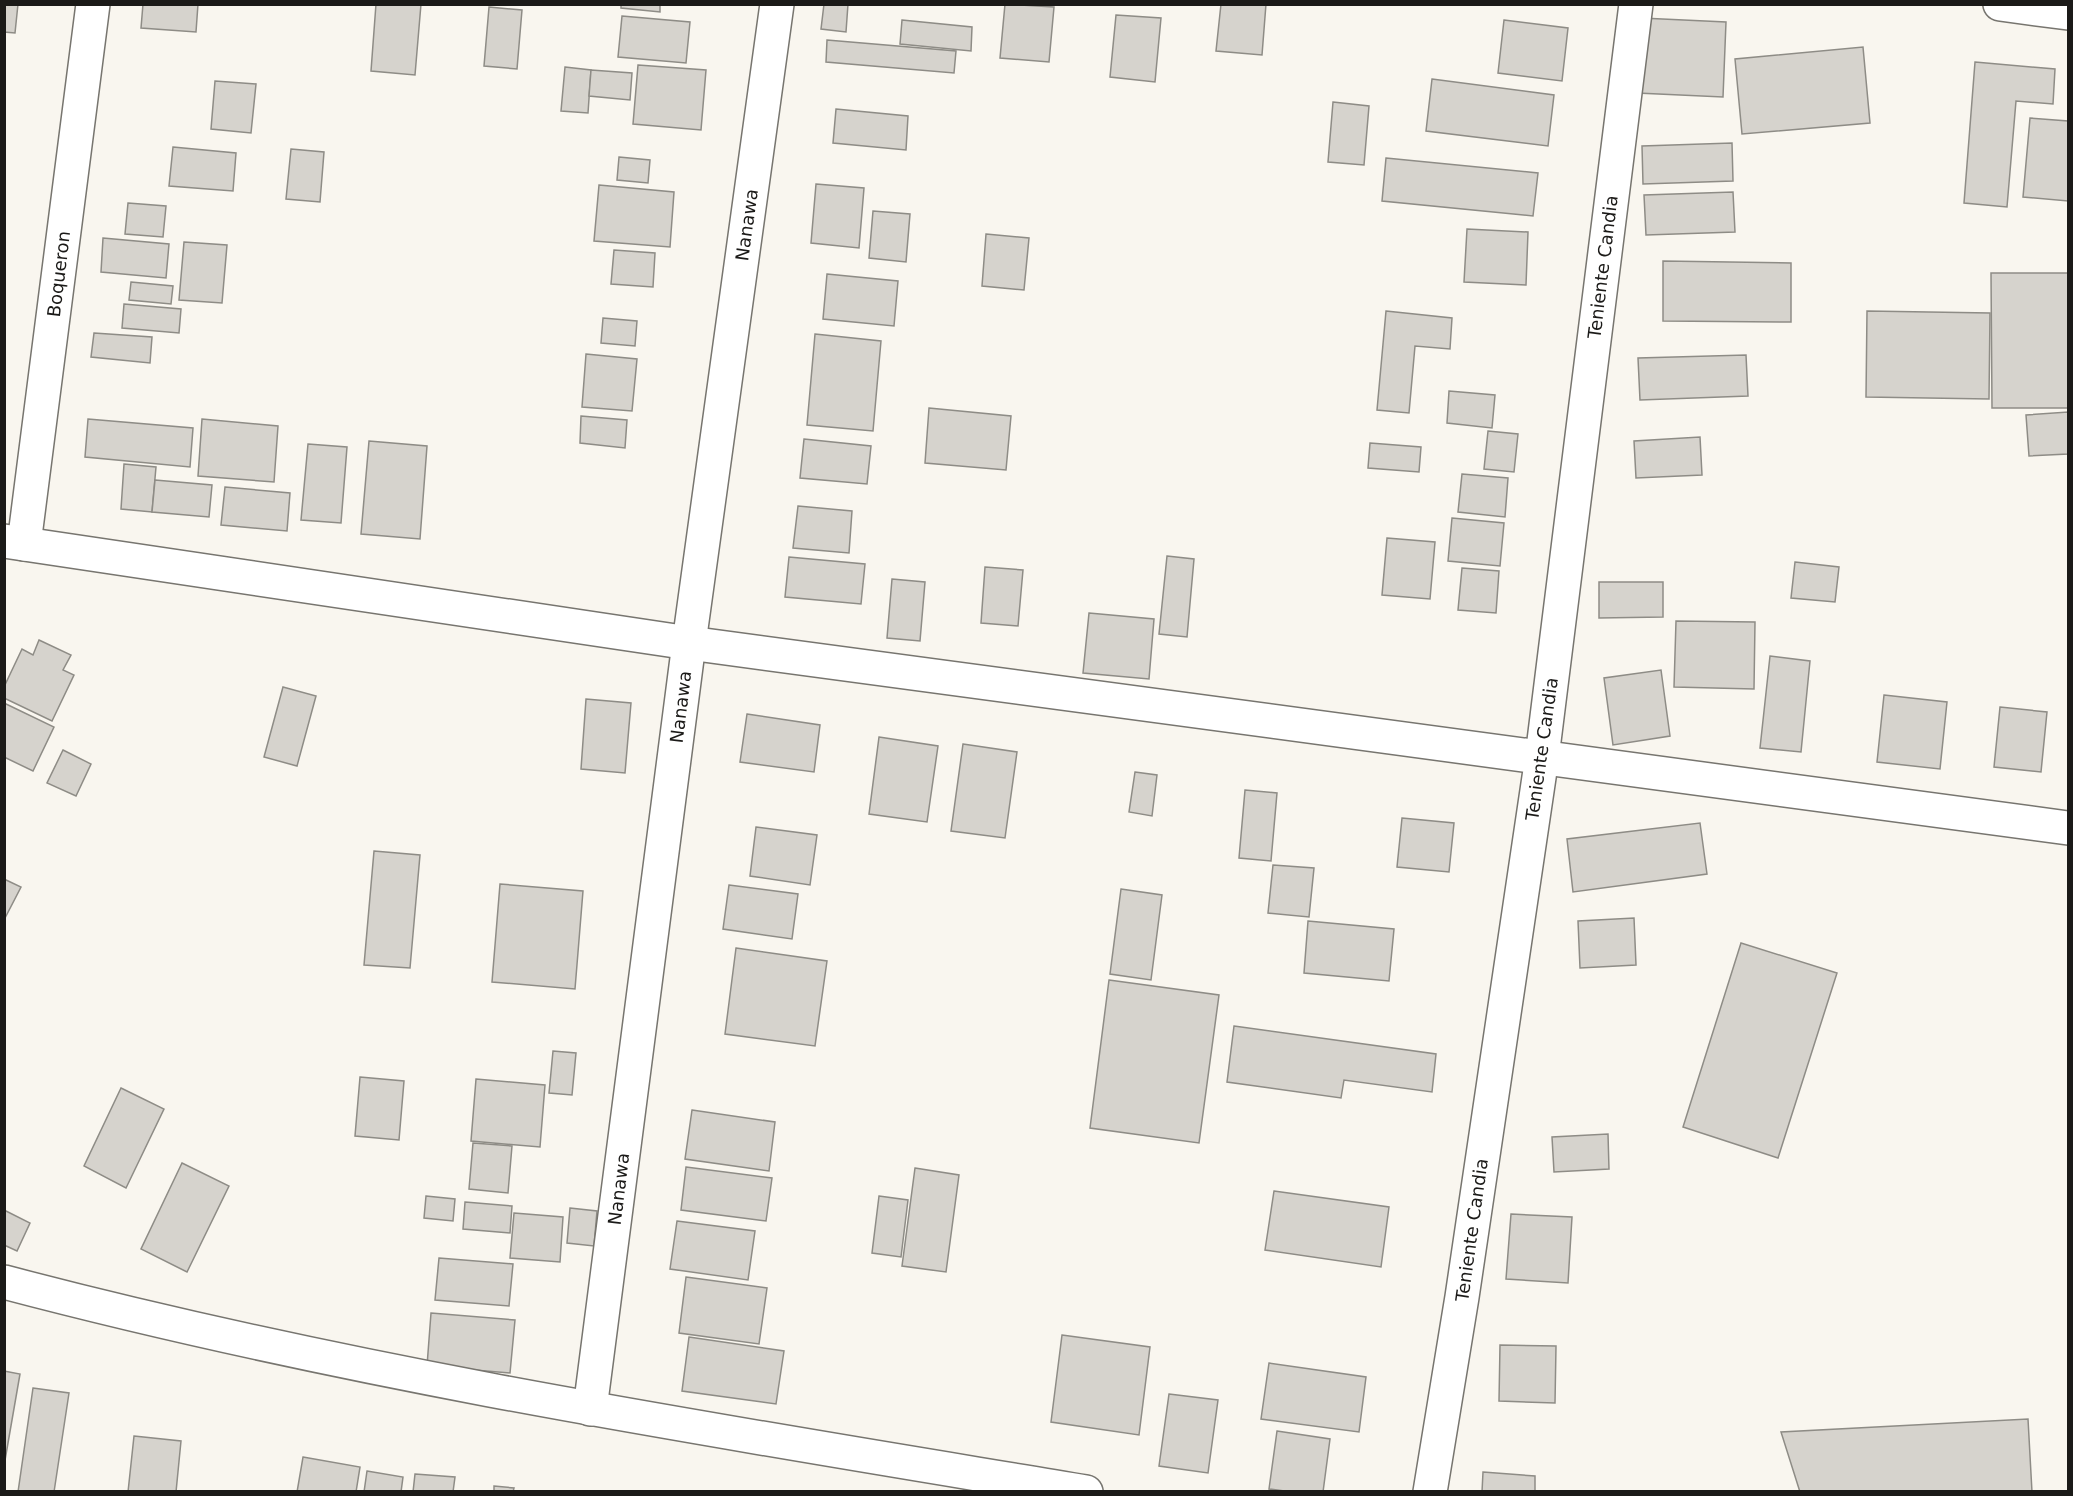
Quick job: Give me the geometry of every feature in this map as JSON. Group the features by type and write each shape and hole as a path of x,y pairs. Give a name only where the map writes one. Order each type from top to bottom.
{"street":[{"name":"Boqueron","path":"14,543 93,4"},
{"name":"Nanawa","path":"590,1410 689,644 777,4"},
{"name":"Teniente Candia","path":"1430,1491 1462,1297 1542,757 1636,4"},
{"path":"2000,4 2068,13"},
{"path":"14,543 689,644 2068,828"},
{"path":"4,1282 110,1310 217,1334 590,1410 1086,1491"}],"building":[{"path":"4,4 18,4 15,33 4,32"},
{"path":"143,4 198,4 196,32 141,28"},
{"path":"376,4 421,4 415,75 371,71"},
{"path":"621,4 660,4 660,12 621,8"},
{"path":"824,4 848,4 846,32 821,29"},
{"path":"1005,4 1054,7 1049,62 1000,58"},
{"path":"1221,4 1266,4 1262,55 1216,51"},
{"path":"489,7 522,10 517,69 484,66"},
{"path":"1116,15 1161,18 1155,82 1110,77"},
{"path":"622,16 690,22 686,63 618,57"},
{"path":"1641,18 1726,22 1723,97 1637,93"},
{"path":"902,20 972,27 971,51 900,44"},
{"path":"1504,20 1568,28 1562,81 1498,73"},
{"path":"827,40 956,51 954,73 826,62"},
{"path":"1863,47 1870,123 1742,134 1735,59"},
{"path":"1975,62 2055,69 2053,104 2016,101 2007,207 1964,203"},
{"path":"638,65 706,70 701,130 633,124"},
{"path":"565,67 591,70 588,113 561,111"},
{"path":"591,70 632,73 630,100 589,96"},
{"path":"1432,79 1554,95 1548,146 1426,131"},
{"path":"215,81 256,84 251,133 211,129"},
{"path":"1333,102 1369,106 1364,165 1328,162"},
{"path":"836,109 908,116 906,150 833,143"},
{"path":"2030,118 2068,121 2068,201 2023,197"},
{"path":"1732,143 1733,181 1643,184 1642,146"},
{"path":"173,147 236,153 233,191 169,186"},
{"path":"291,149 324,152 320,202 286,199"},
{"path":"619,157 650,160 648,183 617,180"},
{"path":"1386,158 1538,173 1533,216 1382,201"},
{"path":"816,184 864,188 859,248 811,243"},
{"path":"599,185 674,192 670,247 594,241"},
{"path":"1733,192 1735,232 1646,235 1644,195"},
{"path":"128,203 166,206 163,237 125,234"},
{"path":"873,211 910,214 906,262 869,258"},
{"path":"1467,229 1528,232 1526,285 1464,282"},
{"path":"986,234 1029,238 1024,290 982,286"},
{"path":"103,238 169,244 166,278 101,272"},
{"path":"184,242 227,245 222,303 179,300"},
{"path":"614,250 655,253 653,287 611,284"},
{"path":"1663,261 1791,263 1791,322 1663,321"},
{"path":"1991,273 2068,273 2068,408 1992,408"},
{"path":"827,274 898,281 894,326 823,319"},
{"path":"131,282 173,286 171,304 129,300"},
{"path":"124,304 181,309 179,333 122,328"},
{"path":"1386,311 1452,318 1450,349 1415,346 1409,413 1377,410"},
{"path":"1867,311 1990,313 1989,399 1866,397"},
{"path":"603,318 637,321 635,346 601,343"},
{"path":"94,333 152,337 150,363 91,357"},
{"path":"815,334 881,341 873,431 807,425"},
{"path":"586,354 637,359 632,411 582,407"},
{"path":"1746,355 1748,396 1640,400 1638,358"},
{"path":"1449,391 1495,395 1492,428 1447,423"},
{"path":"929,408 1011,416 1006,470 925,463"},
{"path":"2068,412 2068,454 2029,456 2026,415"},
{"path":"581,416 627,420 625,448 580,443"},
{"path":"88,419 193,428 190,467 85,457"},
{"path":"202,419 278,426 274,482 198,476"},
{"path":"1488,431 1518,434 1514,472 1484,469"},
{"path":"1700,437 1702,475 1636,478 1634,441"},
{"path":"804,439 871,446 867,484 800,478"},
{"path":"369,441 427,446 420,539 361,534"},
{"path":"1370,443 1421,447 1419,472 1368,468"},
{"path":"308,444 347,447 341,523 301,520"},
{"path":"124,464 156,467 152,512 121,509"},
{"path":"1462,474 1508,478 1505,517 1458,512"},
{"path":"155,480 212,485 209,517 152,512"},
{"path":"225,487 290,493 287,531 221,525"},
{"path":"798,506 852,511 849,553 793,548"},
{"path":"1452,518 1504,523 1500,566 1448,561"},
{"path":"1387,538 1435,542 1430,599 1382,595"},
{"path":"1167,556 1194,559 1187,637 1159,634"},
{"path":"789,557 865,564 861,604 785,597"},
{"path":"1795,562 1839,567 1835,602 1791,598"},
{"path":"985,567 1023,570 1018,626 981,623"},
{"path":"1462,568 1499,571 1496,613 1458,610"},
{"path":"892,579 925,582 920,641 887,638"},
{"path":"1599,582 1663,582 1663,617 1599,618"},
{"path":"1089,613 1154,619 1149,679 1083,673"},
{"path":"1676,621 1755,622 1754,689 1674,687"},
{"path":"39,640 71,655 63,670 74,675 52,721 4,698 4,687 22,649 33,655"},
{"path":"1770,656 1810,661 1801,752 1760,748"},
{"path":"1661,670 1670,736 1613,745 1604,678"},
{"path":"283,687 316,696 297,766 264,757"},
{"path":"1884,695 1947,702 1940,769 1877,762"},
{"path":"586,699 631,703 625,773 581,769"},
{"path":"4,703 54,727 33,771 4,757"},
{"path":"2000,707 2047,712 2041,772 1994,767"},
{"path":"747,714 820,725 814,772 740,762"},
{"path":"879,737 938,746 927,822 869,814"},
{"path":"963,744 1017,752 1005,838 951,831"},
{"path":"63,750 91,764 76,796 47,783"},
{"path":"1135,772 1157,775 1152,816 1129,812"},
{"path":"1245,790 1277,793 1271,861 1239,858"},
{"path":"1402,818 1454,823 1449,872 1397,867"},
{"path":"1700,823 1707,874 1573,892 1567,839"},
{"path":"756,827 817,835 810,885 750,876"},
{"path":"374,851 420,855 410,968 364,965"},
{"path":"1273,865 1314,868 1309,917 1268,913"},
{"path":"4,879 21,887 4,920"},
{"path":"500,884 583,891 575,989 492,982"},
{"path":"729,885 798,894 792,939 723,929"},
{"path":"1121,889 1162,895 1151,980 1110,974"},
{"path":"1634,918 1636,965 1580,968 1578,921"},
{"path":"1308,921 1394,929 1389,981 1304,973"},
{"path":"1741,943 1837,973 1778,1158 1683,1127"},
{"path":"736,948 827,961 815,1046 725,1034"},
{"path":"1109,980 1219,995 1199,1143 1090,1128"},
{"path":"1234,1026 1436,1054 1432,1092 1344,1080 1341,1098 1227,1082"},
{"path":"553,1051 576,1053 572,1095 549,1093"},
{"path":"360,1077 404,1081 399,1140 355,1136"},
{"path":"476,1079 545,1085 540,1147 471,1141"},
{"path":"121,1088 164,1109 126,1188 84,1166"},
{"path":"692,1110 775,1122 769,1171 685,1159"},
{"path":"1608,1134 1609,1169 1554,1172 1552,1137"},
{"path":"473,1143 512,1146 508,1193 469,1189"},
{"path":"182,1163 229,1186 187,1272 141,1249"},
{"path":"686,1167 772,1178 766,1221 681,1210"},
{"path":"915,1168 959,1175 946,1272 902,1266"},
{"path":"1274,1191 1389,1207 1381,1267 1265,1250"},
{"path":"426,1196 455,1199 453,1221 424,1218"},
{"path":"879,1196 908,1200 901,1257 872,1253"},
{"path":"465,1202 512,1206 510,1233 463,1229"},
{"path":"570,1208 597,1211 594,1246 567,1243"},
{"path":"4,1210 30,1223 17,1251 4,1245"},
{"path":"514,1213 563,1217 560,1262 510,1258"},
{"path":"1511,1214 1572,1217 1568,1283 1506,1279"},
{"path":"677,1221 755,1231 748,1280 670,1269"},
{"path":"439,1258 513,1264 509,1306 435,1300"},
{"path":"686,1277 767,1288 759,1344 679,1333"},
{"path":"431,1313 515,1320 510,1373 427,1366"},
{"path":"1062,1335 1150,1347 1139,1435 1051,1422"},
{"path":"689,1337 784,1351 776,1404 682,1391"},
{"path":"1500,1345 1556,1346 1555,1403 1499,1401"},
{"path":"1269,1363 1366,1377 1359,1432 1261,1419"},
{"path":"4,1371 20,1374 4,1466"},
{"path":"33,1388 69,1393 54,1492 18,1492"},
{"path":"1169,1394 1218,1400 1208,1473 1159,1466"},
{"path":"2028,1419 2032,1492 1800,1492 1781,1432"},
{"path":"1277,1431 1330,1439 1323,1492 1269,1489"},
{"path":"134,1436 181,1441 176,1492 128,1492"},
{"path":"303,1457 360,1467 356,1492 297,1492"},
{"path":"367,1471 403,1477 401,1492 364,1492"},
{"path":"1483,1472 1535,1476 1535,1492 1482,1492"},
{"path":"415,1474 455,1477 453,1492 413,1492"},
{"path":"494,1486 514,1488 513,1492 494,1492"}]}
